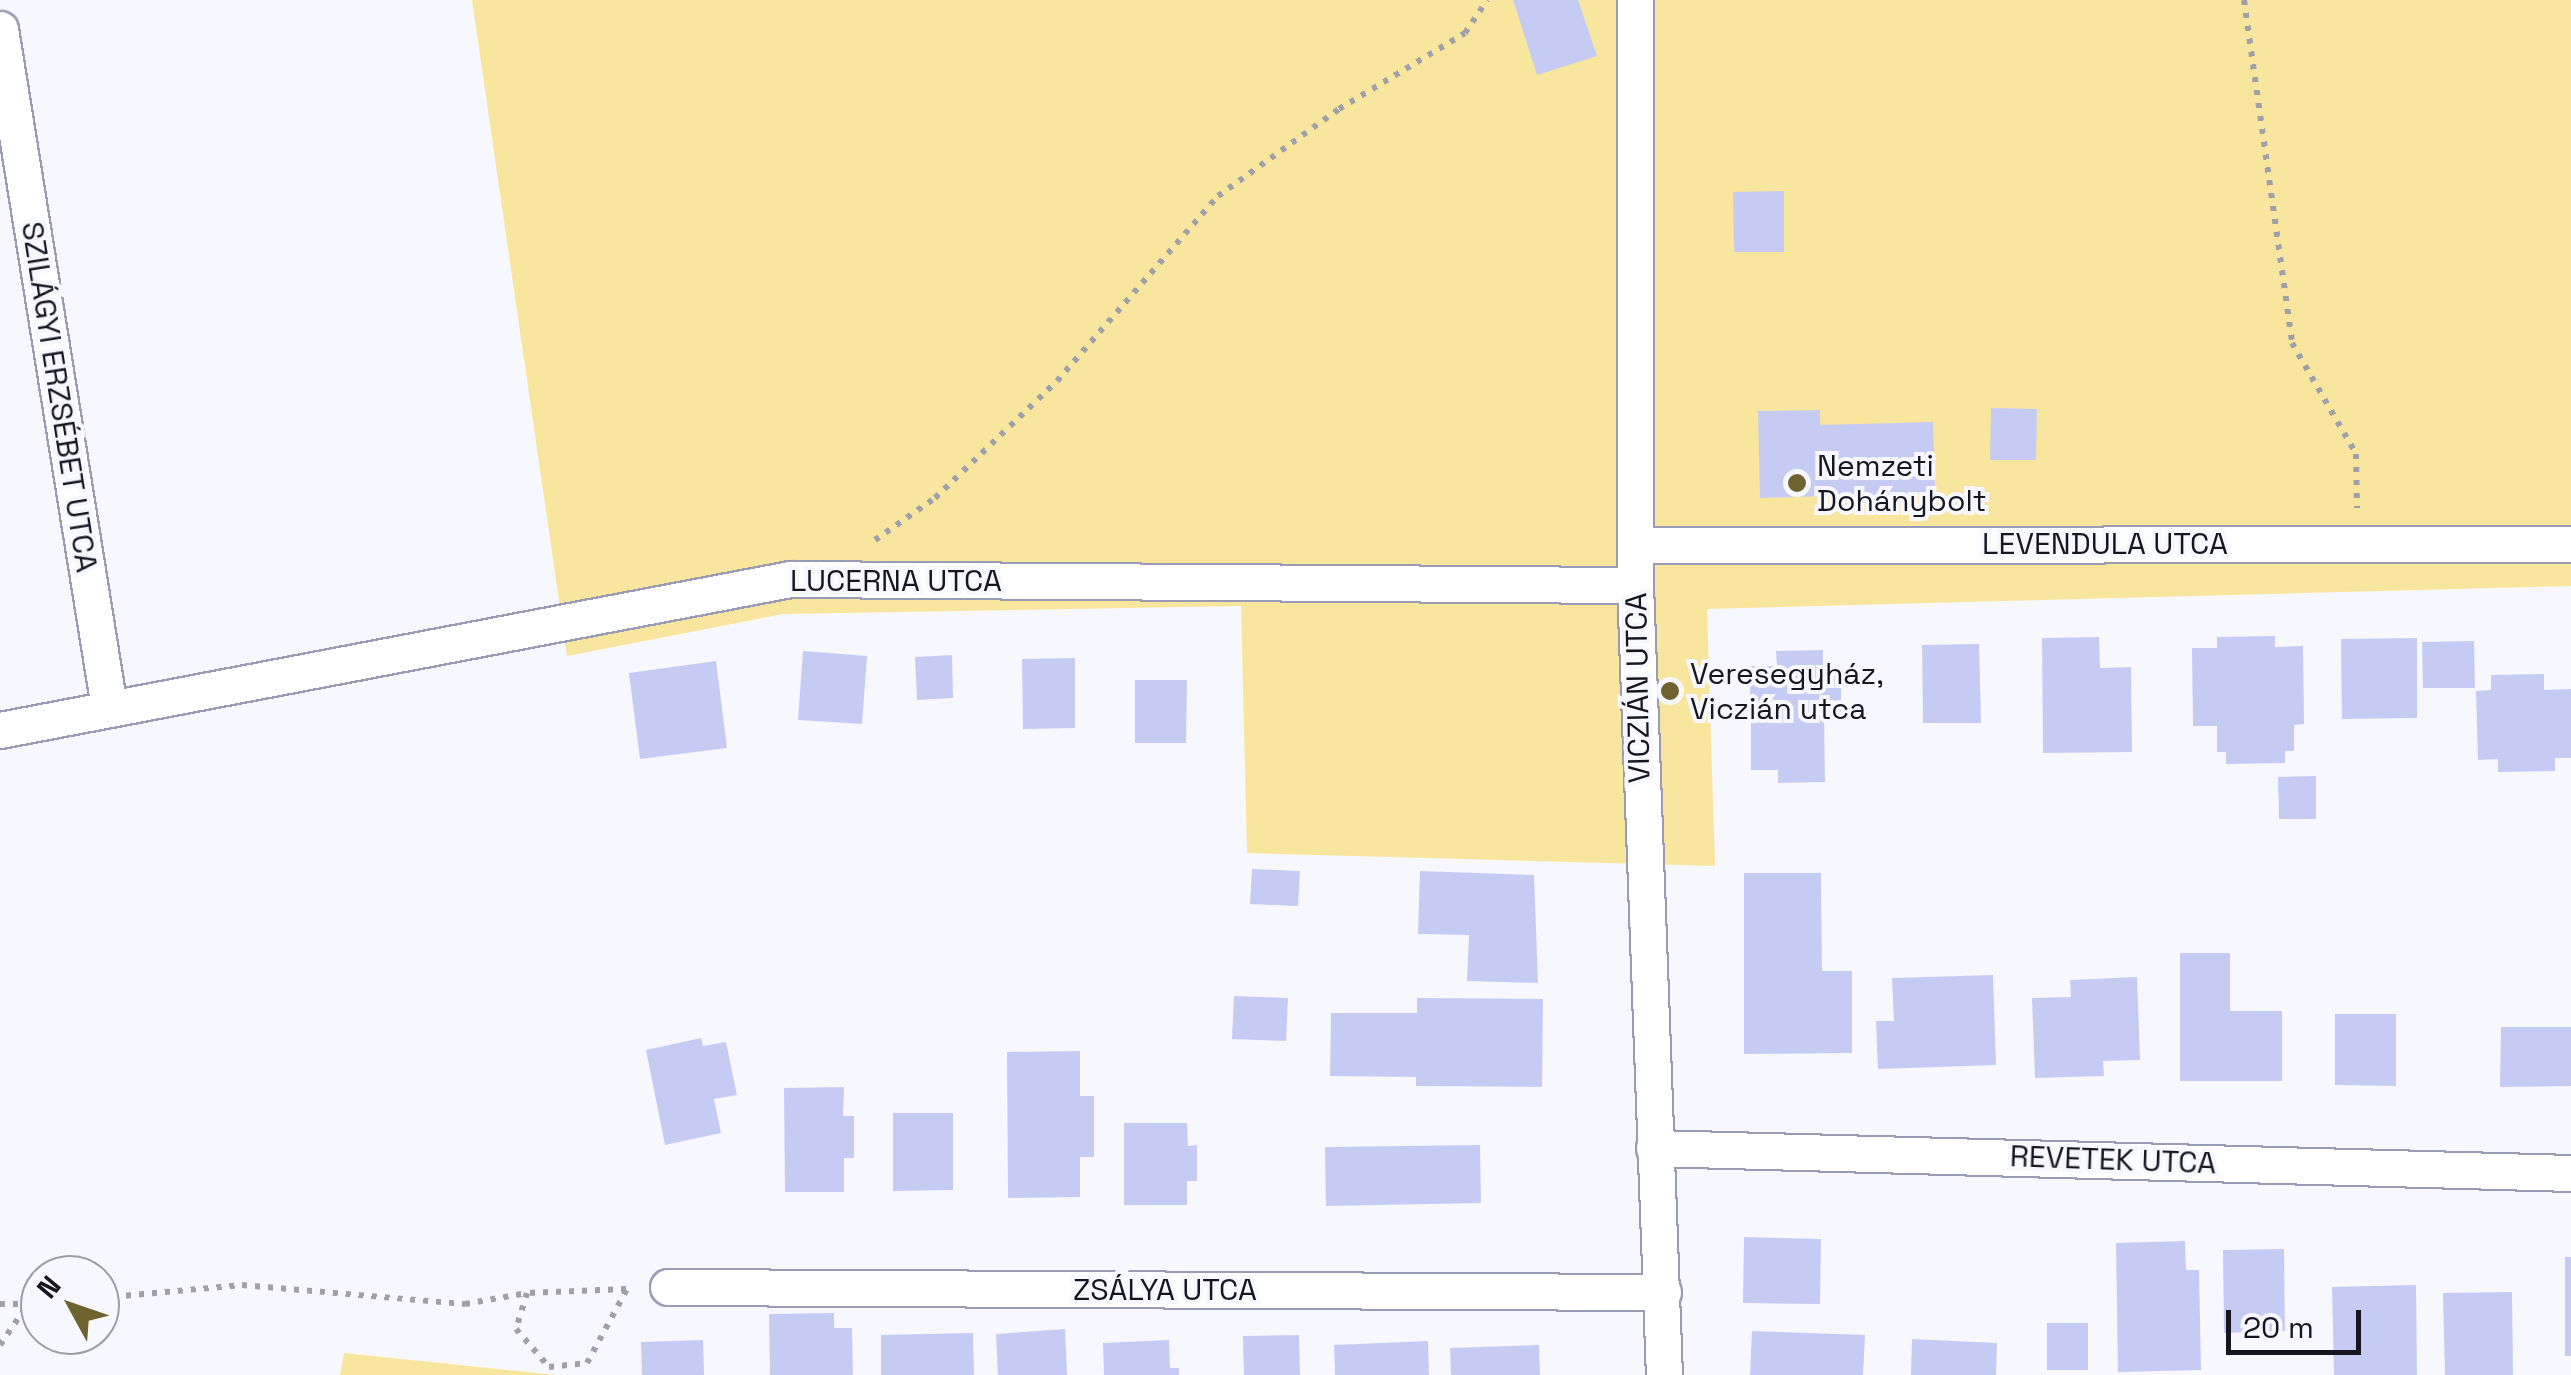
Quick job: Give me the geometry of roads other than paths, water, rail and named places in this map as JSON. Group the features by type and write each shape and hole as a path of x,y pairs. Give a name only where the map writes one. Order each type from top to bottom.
{"street":[{"name":"VICZIÁN UTCA","path":"1635,0 1639,545 1635,585 1664,1375"},
{"name":"SZILÁGYI ERZSÉBET UTCA","path":"0,29 109,706"},
{"name":"LEVENDULA UTCA","path":"1639,545 2571,544"},
{"name":"LUCERNA UTCA","path":"0,730 545,622 817,579 1635,585"},
{"name":"REVETEK UTCA","path":"1654,1148 2571,1172"},
{"name":"ZSÁLYA UTCA","path":"668,1288 1663,1292"}],"place":[{"name":"Nemzeti Dohánybolt","path":"1797,483"},
{"name":"Veresegyház, Viczián utca","path":"1670,691"}]}
